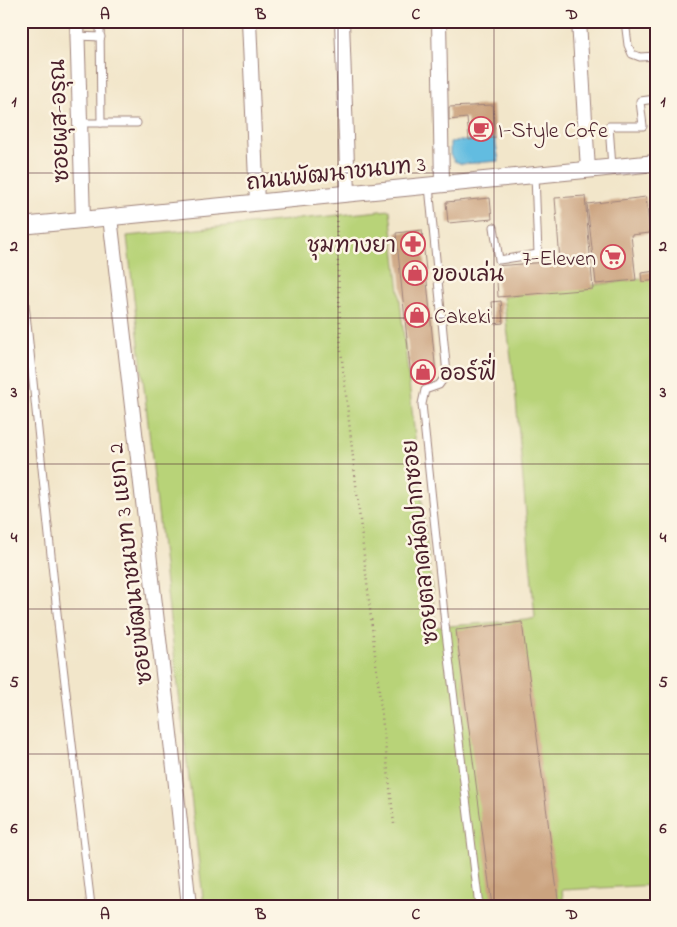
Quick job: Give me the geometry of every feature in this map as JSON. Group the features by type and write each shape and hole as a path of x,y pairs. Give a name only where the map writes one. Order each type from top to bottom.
{"street":[{"name":"ซอยผุส-อรุณ","path":"77,21 83,220"},
{"path":"249,21 257,203"},
{"path":"342,21 342,194"},
{"path":"436,185 439,21"},
{"path":"579,21 588,170"},
{"name":"ถนนพัฒนาชนบท 3","path":"21,226 656,163"},
{"name":"ซอยพัฒนาชนบท 3 แยก 2","path":"110,217 189,906"}],"lane":[{"path":"100,21 101,123"},
{"path":"625,21 628,45 632,54 640,57 656,56"},
{"path":"77,36 101,37"},
{"path":"612,167 610,126 643,126 640,101 656,100"},
{"path":"80,123 137,123"},
{"path":"494,227 499,260 538,254 535,175"},
{"name":"ซอยตลาดนัดปากซอย","path":"436,185 447,374 439,385 425,390 422,404 446,632 479,906"},
{"path":"21,266 59,632 92,906"}],"path":[{"path":"342,194 341,350 394,824"}],"green space":[{"path":"390,210 436,627 535,618 515,388 503,297 656,277 656,885 562,890 564,906 204,906 127,236"}],"water":[{"path":"495,138 499,161 462,164 454,161 450,155 450,142"}],"building":[{"name":"I-Style Cofe","path":"493,105 495,138 469,140 467,118 449,120 449,107"},
{"path":"585,196 593,289 498,297 496,266 560,261 555,198"},
{"name":"7-Eleven","path":"646,197 650,233 631,235 636,280 596,284 587,204"},
{"path":"490,198 492,219 448,223 446,202"},
{"path":"422,230 436,374 411,377 396,233"},
{"path":"656,271 656,280 642,282 641,273"},
{"path":"501,301 503,323 494,324 492,302"},
{"path":"522,622 559,906 492,906 456,630"}],"place":[{"name":"I-Style Cofe","path":"481,129"},
{"name":"ชุมทางยา","path":"413,244"},
{"name":"7-Eleven","path":"613,257"},
{"name":"ของเล่น","path":"415,273"},
{"name":"Cakeki","path":"417,315"},
{"name":"ออร์ฟี่","path":"423,372"}]}
